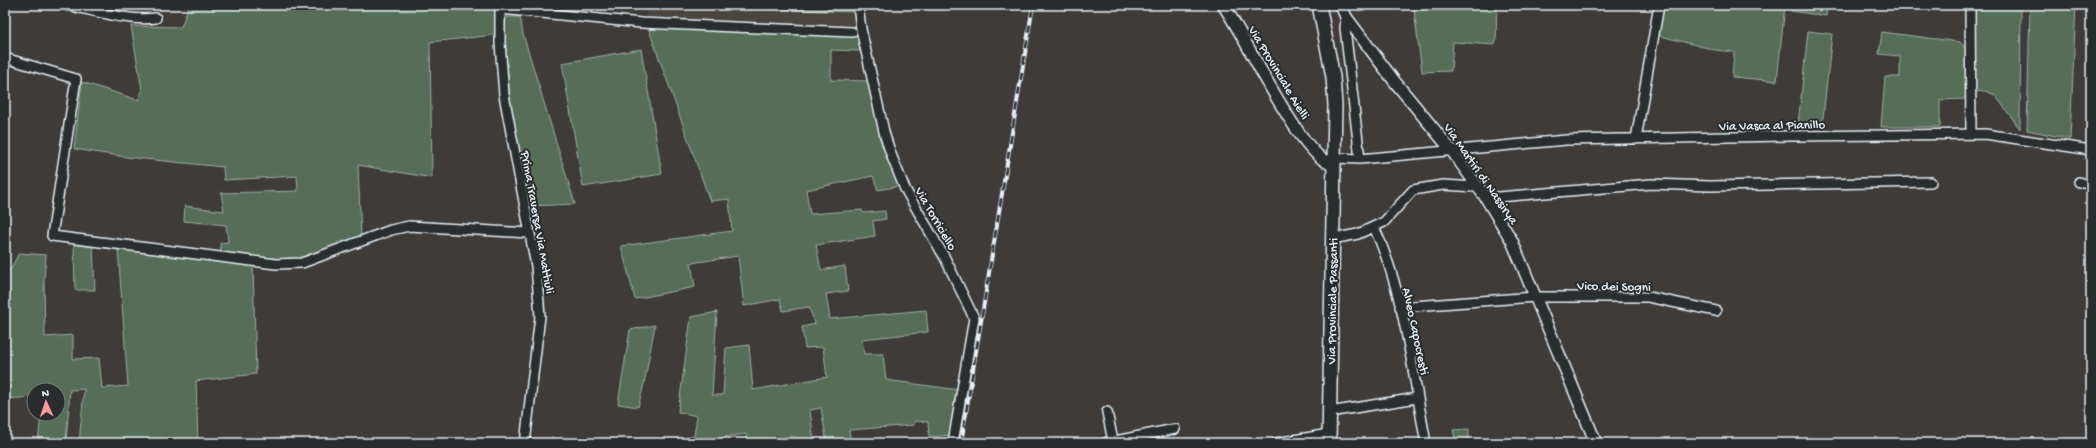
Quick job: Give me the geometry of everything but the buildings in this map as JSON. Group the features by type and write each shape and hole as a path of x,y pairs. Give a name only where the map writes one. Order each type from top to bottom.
{"main road":[{"name":"Via Provinciale Passanti","path":"1319,5 1333,84 1335,105 1329,438"}],"street":[{"path":"66,5 124,16 147,19 156,18"},
{"name":"Via Torriciello","path":"858,5 864,44 885,136 892,157 905,189 945,258 974,318 953,443"},
{"name":"Via Provinciale Aielli","path":"1223,5 1284,111 1318,156 1324,162 1334,162"},
{"name":"Via Martiri di Nassirya","path":"1341,5 1346,17 1395,82 1452,151 1486,198 1512,241 1596,443"},
{"path":"1636,138 1660,5"},
{"path":"1970,5 1971,134"},
{"path":"500,7 641,23 852,32"},
{"name":"Prima Traversa Via Mattiuli","path":"500,7 500,43 504,95 536,266 540,316 525,443"},
{"path":"1346,17 1345,28 1360,160"},
{"path":"5,58 76,80 52,236 276,264 302,263 391,230 409,226 529,233"},
{"name":"Via Vasca al Pianillo","path":"1334,162 1566,140 1636,138 1985,134 2091,150"},
{"path":"1486,198 1651,184 1745,186 1931,182"},
{"path":"2079,182 2091,185"},
{"path":"1332,239 1353,235 1374,227 1390,218 1413,190 1443,185 1476,186"},
{"name":"Alveo Capocresti","path":"1374,227 1386,254 1400,307 1426,443"},
{"name":"Vico dei Sogni","path":"1400,307 1535,297 1648,297 1716,312"},
{"path":"1330,412 1417,398"},
{"path":"1107,412 1109,442 1175,429"},
{"path":"1276,443 1329,438"}],"shaded area":[{"path":"645,5 773,5 777,9 853,12 855,27 647,17"}],"green space":[{"path":"90,5 127,5 126,13"},
{"path":"189,5 496,5 495,35 430,42 432,178 358,165 361,237 320,254 294,260 276,261 221,253 220,243 228,242 226,225 184,221 185,206 224,211 221,193 298,191 297,176 224,180 223,167 126,157 74,149 82,82 138,100 142,90 131,26 181,27"},
{"path":"773,5 852,5 853,12 777,9"},
{"path":"1416,5 1497,5 1496,42 1494,45 1453,42 1451,71 1422,72 1414,10"},
{"path":"1663,5 1785,5 1777,81 1732,77 1734,52 1715,50 1657,35"},
{"path":"1792,5 1827,5 1826,16 1791,11"},
{"path":"1972,5 2021,5 2020,129 1995,95 1985,91 1974,92"},
{"path":"2030,5 2076,5 2070,139 2027,130"},
{"path":"506,17 520,17 523,34 575,204 529,206 511,108 505,31"},
{"path":"659,28 858,37 860,51 831,50 831,80 868,81 881,131 900,186 878,190 873,176 806,190 810,214 862,210 863,213 885,211 886,219 873,221 875,236 816,245 821,270 845,266 848,291 826,294 830,319 926,310 928,332 862,339 864,354 883,354 886,380 959,390 951,435 929,437 928,422 915,421 914,425 849,430 851,443 827,443 821,408 810,410 814,443 796,443 794,436 785,437 786,443 777,443 777,440 747,443 746,434 723,437 724,443 661,443 694,436 697,416 678,412 691,317 717,312 712,395 723,395 726,348 749,345 753,390 827,377 823,347 805,348 802,327 815,324 809,307 783,311 780,299 744,306 738,256 691,263 695,287 635,299 621,246 732,231 729,199 710,201 649,30"},
{"path":"1808,31 1832,34 1822,127 1798,125"},
{"path":"1882,32 1960,42 1967,50 1966,99 1940,100 1940,127 1881,127 1885,77 1900,77 1900,56 1879,54"},
{"path":"641,49 662,174 583,187 562,63"},
{"path":"74,244 93,247 95,290 75,290"},
{"path":"118,249 253,265 256,374 196,381 198,443 79,443 84,389 70,390 66,443 38,443 40,422 66,422 66,382 26,382 26,398 5,399 5,270 10,270 19,253 46,255 44,280 45,337 73,335 73,359 99,358 102,388 128,386"},
{"path":"655,325 644,384 638,407 618,404 630,330"},
{"path":"1469,429 1469,443 1456,443 1453,430"}],"railway":[{"path":"961,443 1033,5"}]}
